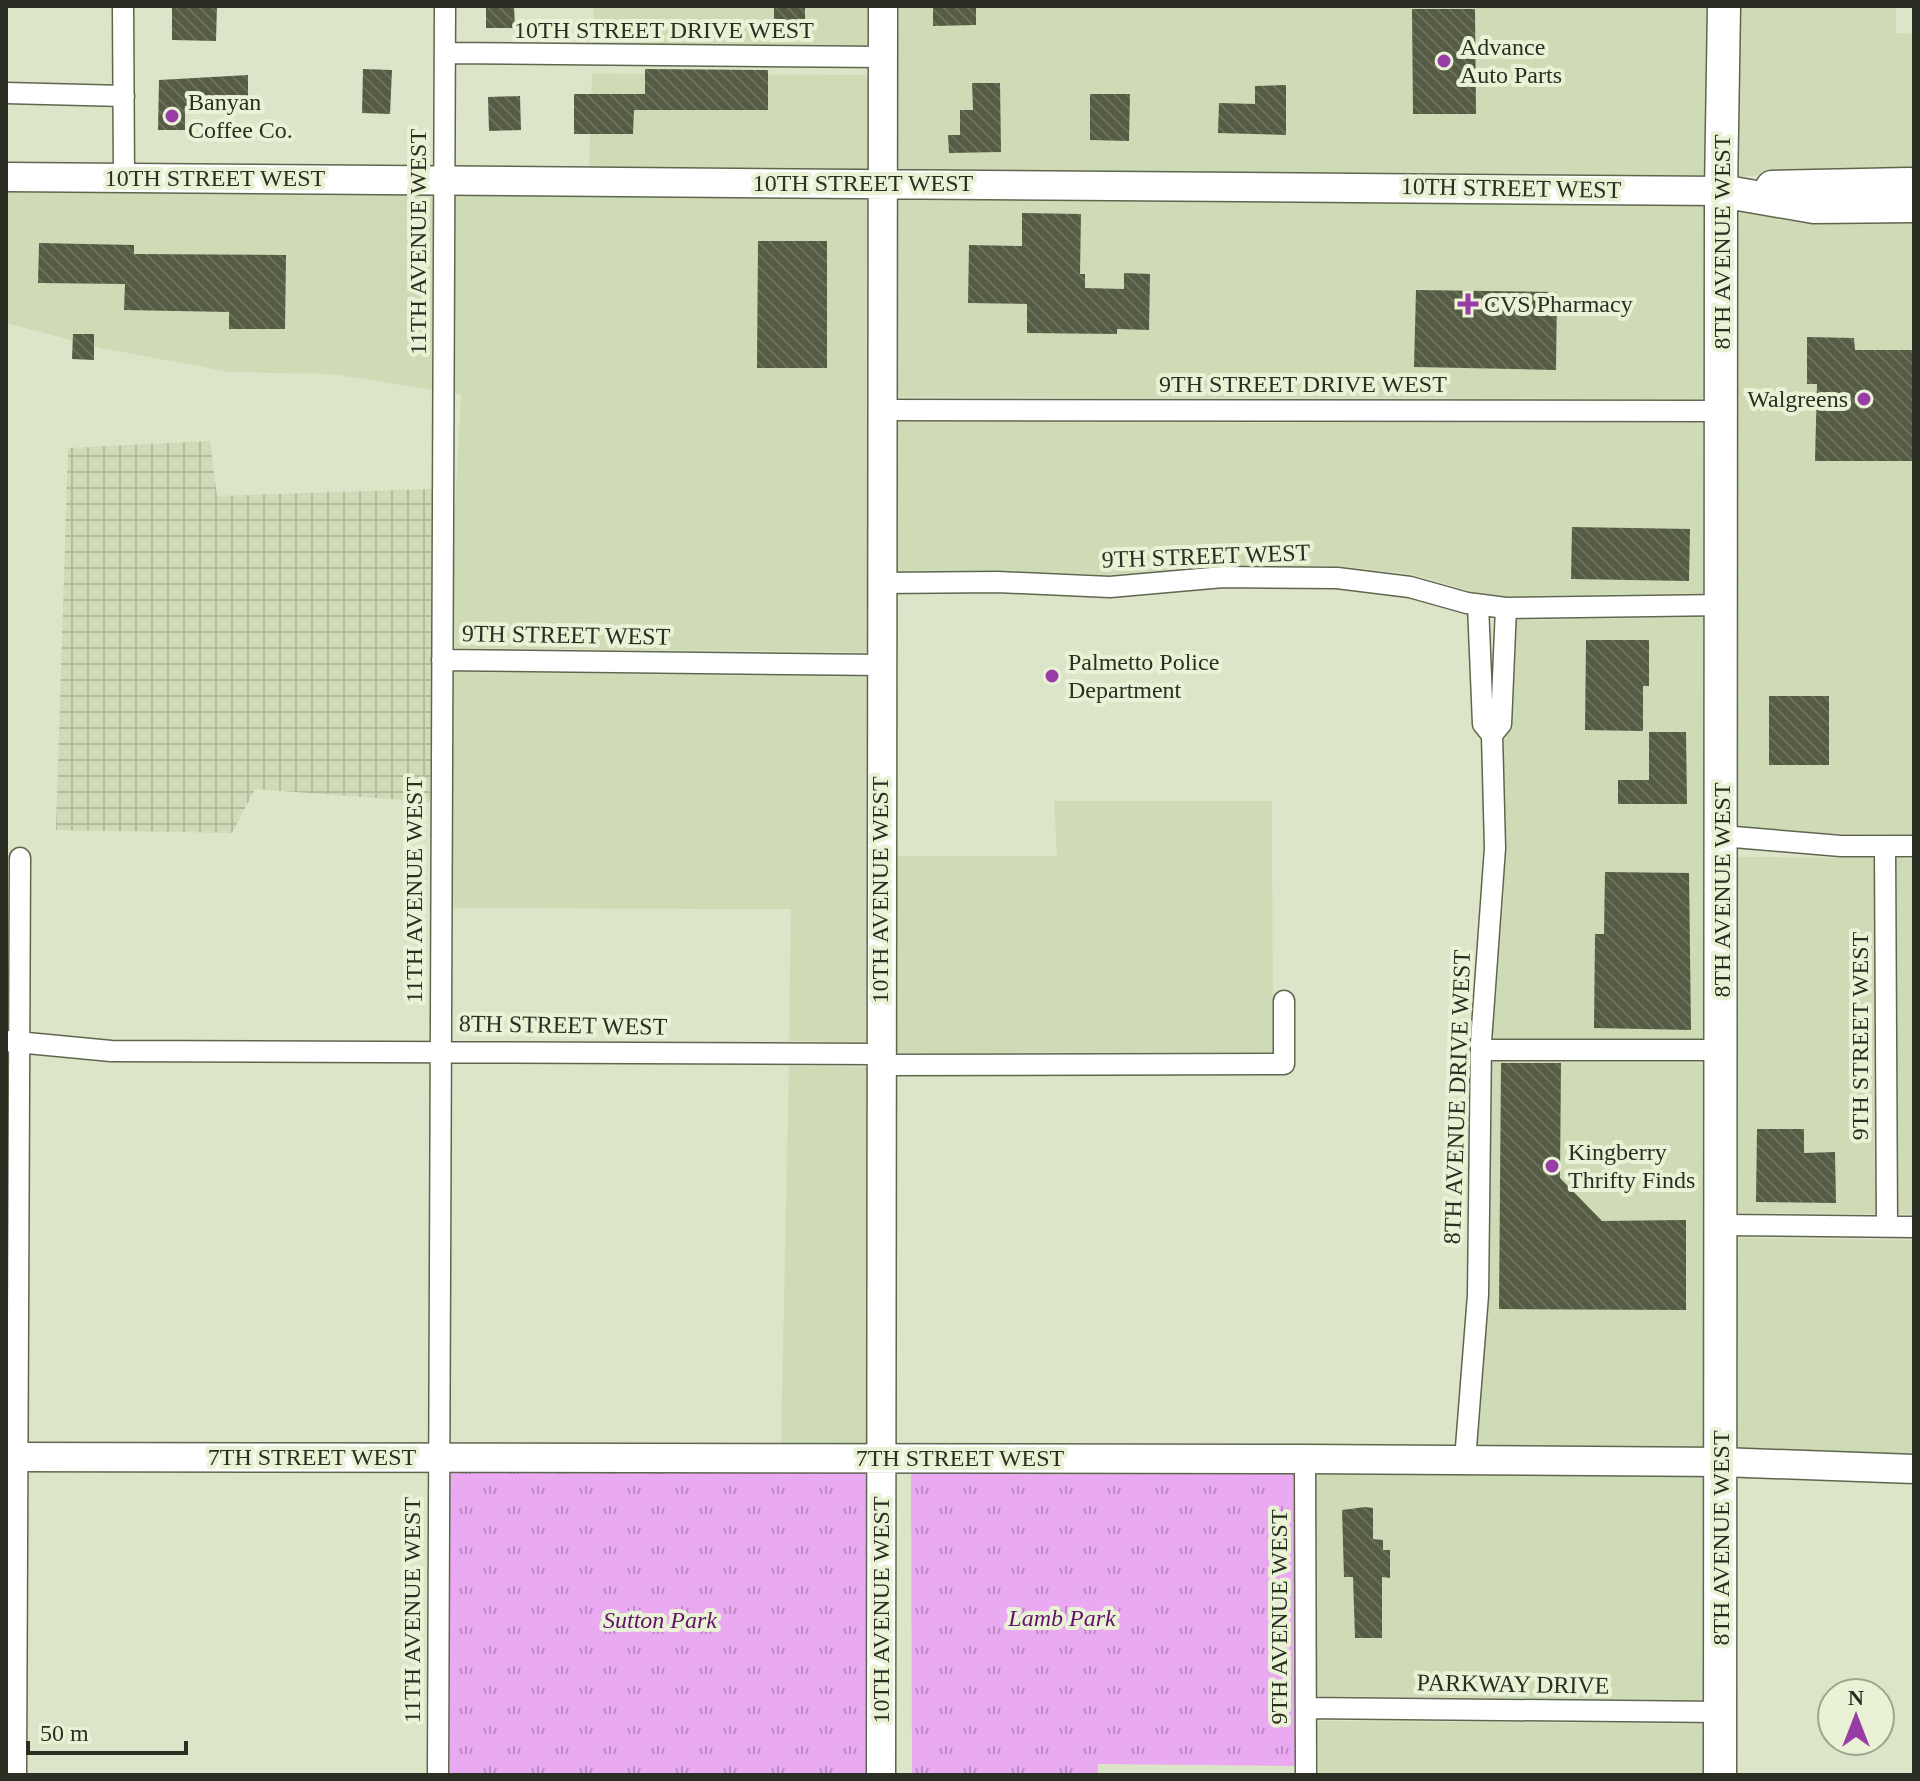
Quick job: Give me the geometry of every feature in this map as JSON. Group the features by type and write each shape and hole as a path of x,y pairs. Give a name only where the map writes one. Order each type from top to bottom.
{"main road":[{"name":"8TH AVENUE WEST","path":"1720,1775 1721,191 1724,6"},
{"name":"10TH STREET WEST","path":"1721,191 1815,184 1914,184"},
{"name":"10TH STREET WEST","path":"1721,191 1814,207 1914,206"}],"street":[{"path":"123,6 124,178"},
{"name":"11TH AVENUE WEST","path":"438,1775 445,6"},
{"name":"10TH AVENUE WEST","path":"881,1775 883,6"},
{"name":"10TH STREET DRIVE WEST","path":"445,53 883,57"},
{"path":"6,93 124,96"},
{"name":"10TH STREET WEST","path":"6,177 1721,191"},
{"name":"9TH STREET DRIVE WEST","path":"883,410 1723,411"},
{"name":"9TH STREET WEST","path":"881,583 998,582 1110,587 1223,577 1337,578 1410,587 1478,605 1506,608 1723,605"},
{"name":"8TH AVENUE DRIVE WEST","path":"1465,1460 1478,1295 1481,1050 1495,848 1492,735 1483,724 1478,605"},
{"name":"8TH AVENUE DRIVE WEST","path":"1492,735 1501,724 1506,608"},
{"name":"9TH STREET WEST","path":"442,660 881,665"},
{"path":"1722,836 1914,846"},
{"name":"9TH STREET WEST","path":"1885,846 1887,1226"},
{"path":"16,1775 12,1457 13,1042 20,858"},
{"name":"8TH STREET WEST","path":"13,1042 111,1051 439,1050 880,1060 1284,1064 1284,1001"},
{"path":"1481,1050 1721,1050"},
{"path":"1721,1225 1914,1227"},
{"name":"7TH STREET WEST","path":"12,1457 1465,1460 1721,1462 1914,1469"},
{"name":"9TH AVENUE WEST","path":"1305,1459 1306,1775"},
{"name":"PARKWAY DRIVE","path":"1306,1708 1720,1712"}],"shaded area":[{"path":"594,6 870,6 870,51 593,50"},
{"path":"892,6 1714,6 1710,178 892,171"},
{"path":"1736,6 1896,6 1896,33 1914,34 1914,172 1815,172 1732,177"},
{"path":"592,74 870,75 870,171 589,169"},
{"path":"6,189 433,192 432,390 332,374 230,372 101,348 6,323"},
{"path":"455,192 870,195 870,652 453,648 454,529 461,395 454,393"},
{"path":"892,195 1710,202 1712,399 894,397"},
{"path":"1732,205 1914,219 1914,834 1733,832"},
{"path":"894,422 1712,423 1712,593 1506,596 1470,591 1412,574 1337,566 1222,565 1110,575 998,570 892,571"},
{"path":"210,441 217,496 432,489 430,802 255,789 232,833 56,830 68,448"},
{"path":"1712,617 1710,1038 1492,1038 1504,892 1504,741 1512,724 1517,620"},
{"path":"453,672 870,677 869,1042 789,1041 791,909 451,908"},
{"path":"1054,801 1272,801 1273,1052 891,1053 887,856 1057,856"},
{"path":"1733,857 1874,858 1876,1214 1732,1213"},
{"path":"1896,858 1914,859 1914,1214 1898,1214"},
{"path":"1492,1062 1710,1063 1710,1450 1476,1448 1489,1296"},
{"path":"789,1066 869,1067 870,1443 781,1445"},
{"path":"1732,1238 1914,1240 1914,1457 1732,1450"},
{"path":"1316,1471 1710,1474 1709,1700 1317,1696"},
{"path":"1317,1721 1709,1724 1709,1775 1319,1775"}],"green space":[{"name":"Sutton Park","path":"446,1465 874,1465 873,1775 446,1775"},
{"name":"Lamb Park","path":"1299,1466 1296,1766 1098,1764 1098,1775 912,1775 911,1470"}],"building":[{"path":"172,6 217,6 216,41 172,40"},
{"path":"486,6 514,6 515,28 486,28"},
{"path":"774,6 805,6 805,36 774,36"},
{"path":"933,6 976,6 976,25 933,26"},
{"name":"Advance Auto Parts","path":"1412,9 1475,9 1476,114 1413,114"},
{"path":"363,69 392,70 390,114 362,113"},
{"path":"645,69 768,70 768,110 634,110 633,134 574,134 574,94 645,94"},
{"path":"248,75 248,104 185,106 185,130 158,130 159,80"},
{"path":"972,83 1000,83 1001,152 949,153 948,135 960,135 960,110 973,110"},
{"path":"1286,85 1286,135 1218,133 1219,103 1255,104 1255,86"},
{"path":"1090,94 1130,94 1129,141 1090,140"},
{"path":"520,96 521,130 489,131 488,97"},
{"path":"1022,213 1081,214 1080,274 1085,274 1085,288 1124,289 1124,273 1150,274 1149,330 1117,329 1117,334 1027,333 1027,304 968,303 969,245 1022,246"},
{"path":"758,241 827,241 827,368 757,368"},
{"path":"39,243 134,245 134,254 286,255 285,329 229,329 229,312 124,310 125,284 38,283"},
{"name":"CVS Pharmacy","path":"1416,290 1557,292 1556,370 1414,367"},
{"path":"73,334 94,334 94,360 72,359"},
{"path":"1807,337 1854,338 1855,350 1914,350 1914,461 1815,461 1817,384 1807,384"},
{"path":"1572,527 1690,529 1689,581 1571,579"},
{"path":"1586,640 1649,640 1649,686 1643,686 1643,731 1585,730"},
{"path":"1769,696 1829,696 1829,765 1769,765"},
{"path":"1649,732 1686,732 1687,804 1618,804 1618,780 1649,780"},
{"path":"1605,872 1689,873 1691,1030 1594,1028 1595,934 1604,934"},
{"path":"1501,1063 1561,1063 1560,1178 1602,1221 1686,1220 1686,1310 1499,1309"},
{"path":"1757,1129 1804,1129 1804,1153 1835,1152 1836,1203 1756,1202"},
{"path":"1373,1508 1373,1539 1383,1540 1383,1550 1390,1550 1390,1578 1382,1577 1382,1638 1355,1638 1353,1577 1344,1577 1342,1510"}],"place":[{"name":"Advance Auto Parts","path":"1444,61"},
{"name":"Banyan Coffee Co.","path":"172,116"},
{"name":"CVS Pharmacy","path":"1468,304"},
{"name":"Walgreens","path":"1864,399"},
{"name":"Palmetto Police Department","path":"1052,676"},
{"name":"Kingberry Thrifty Finds","path":"1552,1166"}]}
